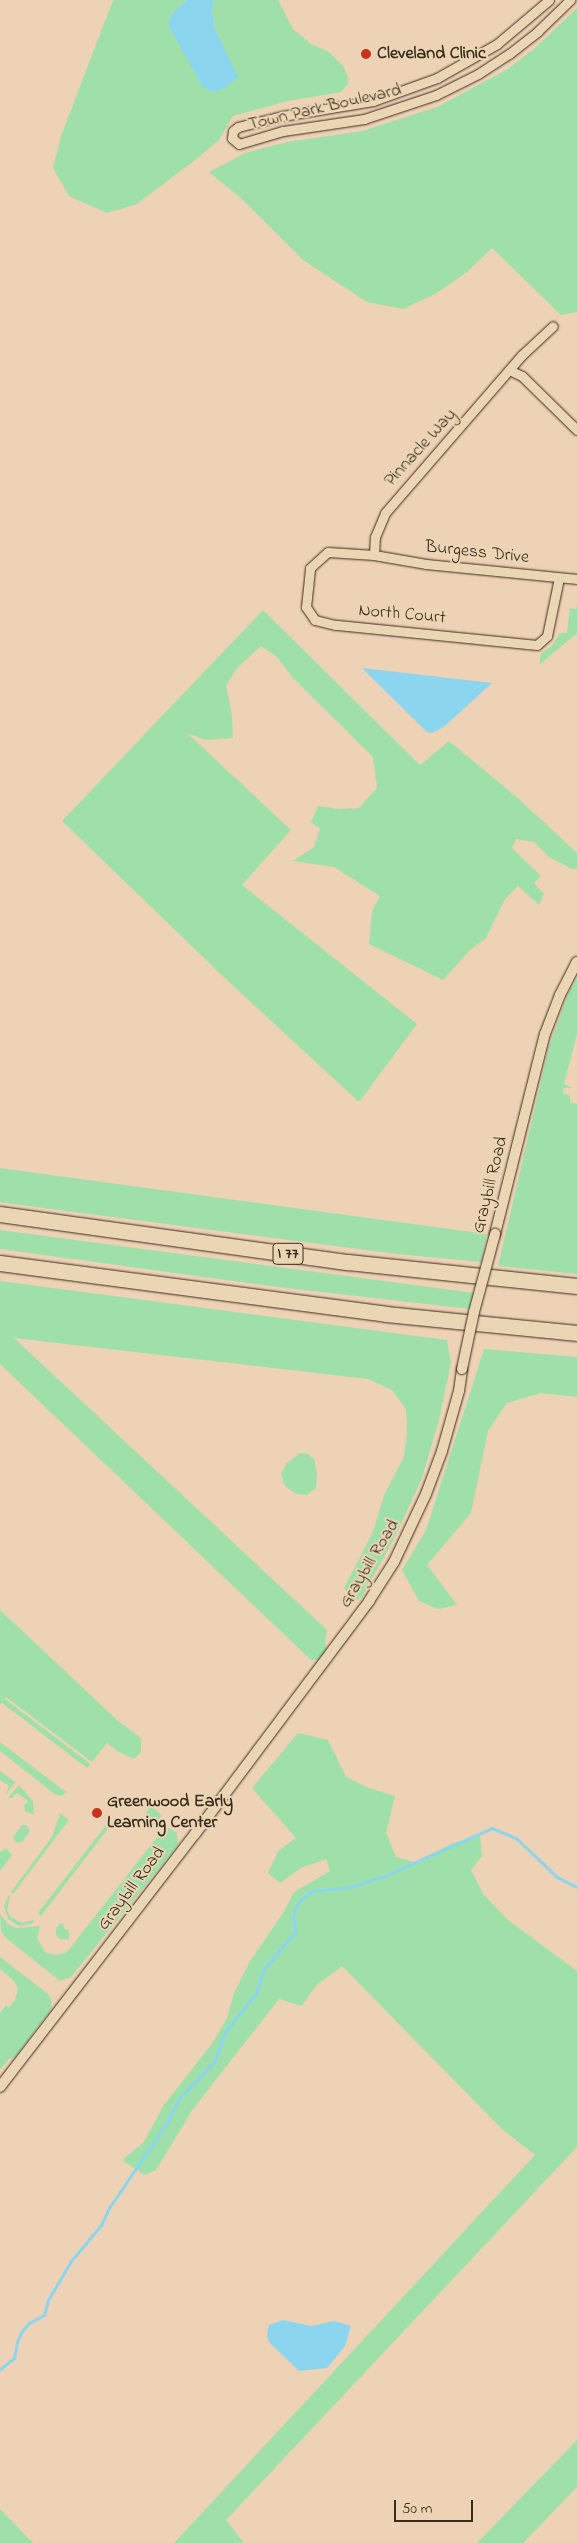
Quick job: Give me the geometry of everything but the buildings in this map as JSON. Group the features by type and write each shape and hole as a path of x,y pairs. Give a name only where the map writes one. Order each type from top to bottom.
{"highway":[{"name":"I 77","path":"0,1214 348,1262 577,1286"},
{"path":"0,1264 376,1312 577,1333"}],"street":[{"name":"Town Park Boulevard","path":"549,0 528,21 498,44 437,78 373,101 282,116 238,128 233,131 232,138 239,144 289,130 364,119 436,95 478,74 510,54 538,31 570,0"},
{"name":"Pinnacle Way","path":"374,555 375,537 385,513 509,370 553,326"},
{"path":"509,370 522,376 577,430"},
{"name":"North Court","path":"374,555 328,552 310,568 306,607 315,620 335,626 537,645 547,636 559,578"},
{"name":"Burgess Drive","path":"374,555 426,564 577,580"},
{"name":"Graybill Road","path":"0,2087 216,1806 370,1601 394,1562 426,1494 442,1451 459,1391 474,1312 545,1034 560,995 577,962"}],"green space":[{"path":"113,0 187,0 174,11 169,20 223,47 214,27 212,11 214,0 278,0 293,29 311,44 329,52 343,66 348,77 348,84 341,92 288,101 233,116 219,140 195,160 137,204 107,213 69,196 53,168 61,136"},
{"path":"577,8 577,312 561,315 492,248 467,272 435,294 403,309 367,302 303,260 244,201 209,172 245,153 287,142 362,131 437,107 506,70 534,49"},
{"path":"577,604 577,633 539,665 541,653 552,646 560,633 567,633 570,608 576,609"},
{"path":"263,610 420,765 449,741 519,799 577,853 577,869 572,869 549,857 534,842 516,839 512,848 541,876 534,883 544,894 539,905 518,886 505,899 486,938 470,950 443,980 369,944 372,911 380,896 334,867 293,861 314,847 320,829 311,822 318,806 339,809 359,808 377,788 373,757 292,677 277,657 261,646 238,667 226,685 232,715 233,738 205,740 187,733 291,830 242,885 417,1024 359,1102 229,982 62,821"},
{"path":"577,978 577,1034 564,1084 572,1088 564,1088 563,1093 570,1096 570,1102 577,1104 577,1274 498,1266 549,1047 568,994"},
{"path":"0,1168 487,1234 481,1262 397,1254 5,1203 0,1202"},
{"path":"0,1230 475,1293 470,1309 277,1287 0,1249"},
{"path":"0,1281 447,1340 451,1363 439,1420 422,1478 395,1537 362,1597 355,1601 344,1588 373,1532 384,1495 404,1457 407,1431 406,1409 392,1390 368,1379 14,1338 327,1630 325,1643 327,1650 323,1657 311,1660 0,1364"},
{"path":"484,1349 577,1357 577,1397 541,1393 507,1403 488,1431 471,1513 427,1565 457,1605 438,1609 419,1601 402,1570 426,1530"},
{"path":"300,1453 308,1454 314,1459 317,1473 316,1488 307,1495 296,1494 285,1486 281,1475 286,1464"},
{"path":"0,1610 117,1720 141,1738 141,1752 134,1759 117,1751 107,1743 92,1762 6,1697 5,1699 88,1762 90,1765 87,1768 2,1703 0,1704"},
{"path":"298,1733 328,1740 346,1777 369,1788 395,1796 386,1833 396,1857 414,1862 451,1844 480,1834 482,1856 471,1870 484,1895 508,1920 577,1971 577,2147 226,2520 244,2543 174,2543 535,2155 502,2129 342,1966 317,1985 301,2006 279,1999 193,2109 156,2170 145,2175 122,2160 143,2143 164,2105 213,2042 227,2018 234,1993 250,1961 283,1913 294,1892 330,1871 326,1859 301,1868 280,1883 268,1873 278,1851 296,1838 252,1788"},
{"path":"0,1742 66,1792 62,1796 56,1795 0,1751"},
{"path":"0,1771 15,1782 5,1796 9,1786 0,1780"},
{"path":"19,1785 33,1801 34,1815 25,1811 24,1806 28,1801 17,1793 12,1798 8,1798"},
{"path":"152,1807 161,1815 160,1821 155,1827 152,1821 147,1819 146,1811"},
{"path":"60,1813 69,1820 13,1894 11,1892 52,1837"},
{"path":"110,1820 113,1822 41,1916 38,1913"},
{"path":"22,1825 26,1825 30,1831 23,1841 17,1843 13,1837"},
{"path":"169,1828 177,1833 178,1845 71,1977 60,1981 6,1938 1,1931 0,1914 8,1924 16,1928 40,1926 37,1938 45,1952 56,1955 67,1952 161,1832"},
{"path":"6,1848 12,1855 0,1871 0,1852"},
{"path":"9,1895 7,1911 11,1917 22,1923 33,1920 34,1923 19,1926 8,1919 4,1906"},
{"path":"60,1923 63,1924 65,1929 69,1930 69,1939 60,1939 56,1935 56,1929"},
{"path":"0,1957 48,1994 52,2002 50,2011 15,2057 9,2059 0,2070 0,2013 6,2005 9,2007 15,2000 18,1989 14,1981 0,1969"},
{"path":"577,2440 577,2487 523,2543 477,2543"},
{"path":"0,2509 33,2543 0,2543"}],"water":[{"path":"187,0 214,0 212,11 214,27 238,77 225,88 212,92 202,86 170,28 169,20 174,11"},
{"path":"362,668 492,683 445,726 432,733 427,732"},
{"path":"283,2320 311,2326 335,2321 351,2326 345,2346 327,2368 299,2371 270,2343 267,2336 269,2325"}],"waterway":[{"path":"0,2369 14,2358 17,2342 22,2331 29,2323 44,2315 48,2300 71,2261 101,2225 109,2208 166,2124 179,2099 214,2062 225,2032 256,1993 263,1970 295,1932 293,1918 295,1908 301,1899 313,1891 350,1887 385,1876 492,1828 516,1838 557,1877 577,1887"}],"place":[{"name":"Cleveland Clinic","path":"366,54"},
{"name":"Greenwood Early Learning Center","path":"97,1813"}]}
